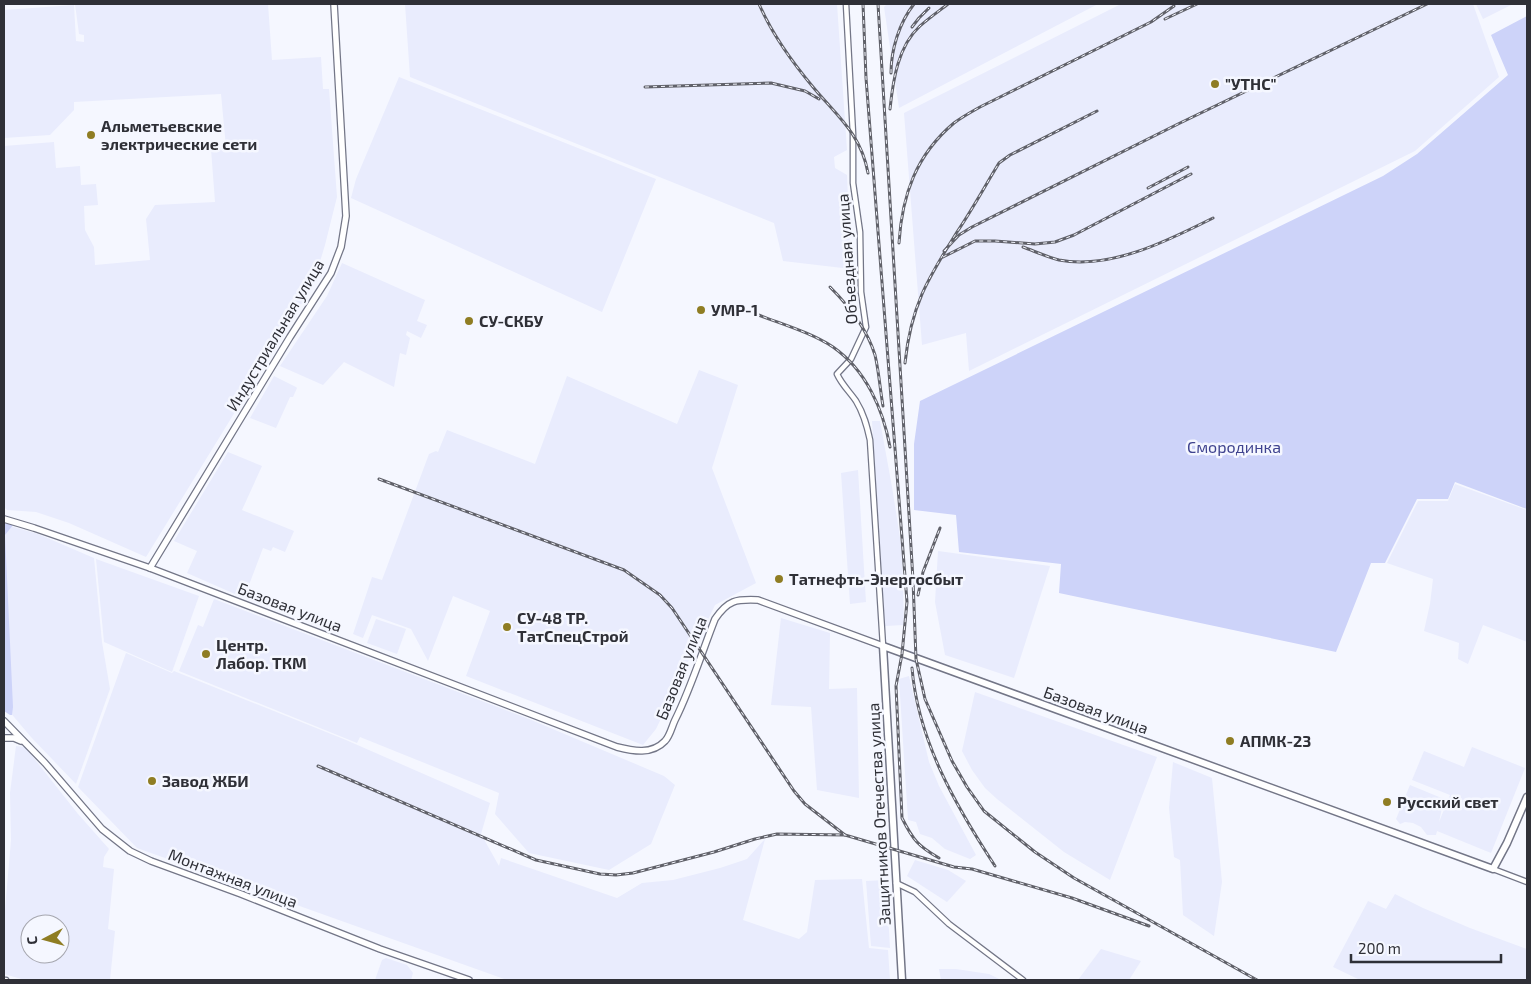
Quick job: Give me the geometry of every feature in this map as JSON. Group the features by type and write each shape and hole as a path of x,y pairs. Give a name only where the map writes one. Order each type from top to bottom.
{"main road":[{"name":"Базовая улица","path":"883,646 1493,869"},
{"name":"Защитников Отечества улица","path":"883,646 902,980"},
{"path":"1493,869 1507,843 1527,796"}],"street":[{"name":"Индустриальная улица","path":"150,568 290,336 331,273 341,247 346,216 334,4"},
{"name":"Объездная улица","path":"846,4 853,134 853,183 860,232 861,292 866,327 851,359 837,374 842,384 856,400 865,418 870,440 883,646"},
{"name":"Базовая улица","path":"4,520 34,528 150,568 617,747 635,751 647,751 666,740 684,703 715,618 729,603 738,600 758,600 883,646"},
{"name":"Монтажная улица","path":"4,721 45,763 102,828 130,851 151,861 380,949 470,980"},
{"path":"4,738 14,738 25,742"},
{"name":"Базовая улица","path":"1493,869 1527,882"},
{"path":"896,883 915,892 949,924 1022,980"}],"shaded area":[{"path":"75,4 268,4 272,60 321,57 323,89 329,89 337,197 313,285 146,557 69,523 36,512 7,510 4,507 4,146 54,142 56,168 80,166 81,185 96,184 98,205 84,206 85,230 94,247 95,265 150,260 146,219 155,205 215,202 211,149 226,147 221,94 74,102 74,110 50,135 4,138 4,10 74,5 76,41 84,42 84,35 79,34"},
{"path":"405,4 837,4 847,150 834,157 835,168 847,175 851,269 783,261 774,223 410,77"},
{"path":"887,4 1098,4 899,108 884,7"},
{"path":"1121,4 1473,4 1499,77 1415,151 969,371 966,333 922,345 904,113"},
{"path":"1476,4 1513,4 1483,19"},
{"path":"399,77 656,179 602,312 351,198 356,179"},
{"path":"342,263 425,300 417,321 427,325 421,338 407,331 406,335 410,338 406,355 400,353 394,387 344,362 323,385 280,366 327,296"},
{"name":"СУ-48 ТР. ТатСпецСтрой","path":"699,370 738,385 712,468 756,583 715,605 656,729 643,745 466,676 490,611 453,596 428,661 411,629 372,615 363,638 353,634 372,577 382,580 429,454 438,452 447,430 535,464 567,376 677,424"},
{"path":"274,376 297,388 293,397 290,397 276,428 250,418"},
{"path":"872,421 880,421 902,550 904,625 885,626"},
{"path":"228,452 262,466 242,510 294,531 285,552 273,547 271,551 263,548 244,598 187,573 197,551 174,541"},
{"path":"858,470 866,602 850,604 841,473"},
{"path":"1455,484 1527,510 1527,642 1483,625 1468,664 1458,659 1459,643 1424,631 1433,579 1387,563 1418,501 1448,501"},
{"path":"10,526 38,534 94,558 102,642 110,689 76,784 9,711 4,530"},
{"path":"938,551 1050,566 1014,678 945,655 935,602"},
{"path":"96,559 199,596 172,672 104,642"},
{"path":"214,599 529,719 664,776 675,785 651,844 609,870 529,853 495,814 499,793 360,737 357,743 179,671 198,625 203,627"},
{"path":"781,618 830,633 829,689 857,688 859,798 817,790 811,707 771,705"},
{"path":"376,619 406,629 397,654 367,643"},
{"name":"Завод ЖБИ","path":"126,653 172,673 174,671 346,740 490,803 481,834 499,866 501,858 617,898 642,883 673,880 747,859 765,839 743,920 799,939 807,932 815,880 862,879 869,948 888,950 890,980 507,980 137,848 78,787"},
{"path":"909,676 929,762 939,786 976,855 970,859 945,849 932,838 920,834 916,822 908,820 899,679"},
{"path":"975,692 1157,757 1110,880 1064,852 997,799 985,788 972,770 962,751"},
{"path":"16,746 25,747 78,814 109,849 104,857 103,867 114,869 108,929 115,931 110,980 25,980 4,974 4,921 11,840 10,793"},
{"path":"1472,747 1525,768 1491,853 1437,831 1436,835 1427,835 1421,827 1413,823 1405,822 1400,824 1396,819 1410,785 1444,799 1439,822 1450,795 1412,780 1424,751 1464,767"},
{"path":"1173,762 1212,778 1222,882 1214,936 1183,915 1180,860 1174,857 1169,808"},
{"path":"915,860 948,870 966,881 947,902 907,876"},
{"path":"886,880 890,948 871,946 866,881"},
{"path":"1395,894 1470,928 1527,949 1527,980 1360,980 1333,967 1368,901 1386,909"},
{"path":"1101,949 1141,961 1129,980 1078,980"},
{"path":"386,958 407,965 413,973 411,980 375,980 382,960"},
{"path":"939,969 956,969 989,974 1001,980 941,980"}],"green space":[{"name":"Смородинка","path":"1527,16 1527,509 1455,482 1448,499 1417,499 1385,563 1371,563 1336,652 1059,593 1061,564 959,552 956,515 914,510 914,444 920,401 1383,176 1417,154 1508,75 1491,35"},
{"path":"4,523 13,525 5,535 12,715 4,711"}],"railway":[{"path":"759,4 776,37 790,58 854,136 865,159 868,173"},
{"path":"863,4 866,78 907,602 902,654 896,686 902,818 917,842 939,858"},
{"path":"878,4 913,580 916,659 925,699 952,761 984,811 1035,852 1074,878 1257,980"},
{"path":"891,73 892,55 897,37 904,20 914,4"},
{"path":"890,109 895,75 906,43 920,26 948,4"},
{"path":"1165,19 1197,4"},
{"path":"944,251 959,235 972,227 1178,124 1427,4"},
{"path":"899,243 904,208 913,177 930,148 954,123 980,107 1151,22 1174,6"},
{"path":"912,27 929,8"},
{"path":"645,87 771,83 805,91 819,99"},
{"path":"905,363 911,325 922,294 937,265 999,163 1010,155 1097,111"},
{"path":"1148,188 1188,167"},
{"path":"943,257 975,241 1035,244 1055,242 1074,235 1191,174"},
{"path":"1023,247 1059,260 1099,261 1119,257 1159,244 1213,218"},
{"path":"830,287 857,318 872,345 883,406"},
{"path":"756,314 815,337 845,356 864,379 878,405 890,447"},
{"path":"379,479 624,570 660,595 672,608 794,791 805,804 845,835 954,867 972,869 1072,898 1149,926"},
{"path":"918,595 923,572 940,528"},
{"path":"912,668 922,721 941,772 966,820 995,866"},
{"path":"318,766 536,860 600,874 633,873 777,834 845,835"}],"place":[{"name":"\"УТНС\"","path":"1215,84"},
{"name":"Альметьевские электрические сети","path":"91,135"},
{"name":"УМР-1","path":"701,310"},
{"name":"СУ-СКБУ","path":"469,321"},
{"name":"Татнефть-Энергосбыт","path":"779,579"},
{"name":"СУ-48 ТР. ТатСпецСтрой","path":"507,627"},
{"name":"Центр. Лабор. ТКМ","path":"206,654"},
{"name":"АПМК-23","path":"1230,741"},
{"name":"Завод ЖБИ","path":"152,781"},
{"name":"Русский свет","path":"1387,802"}]}
